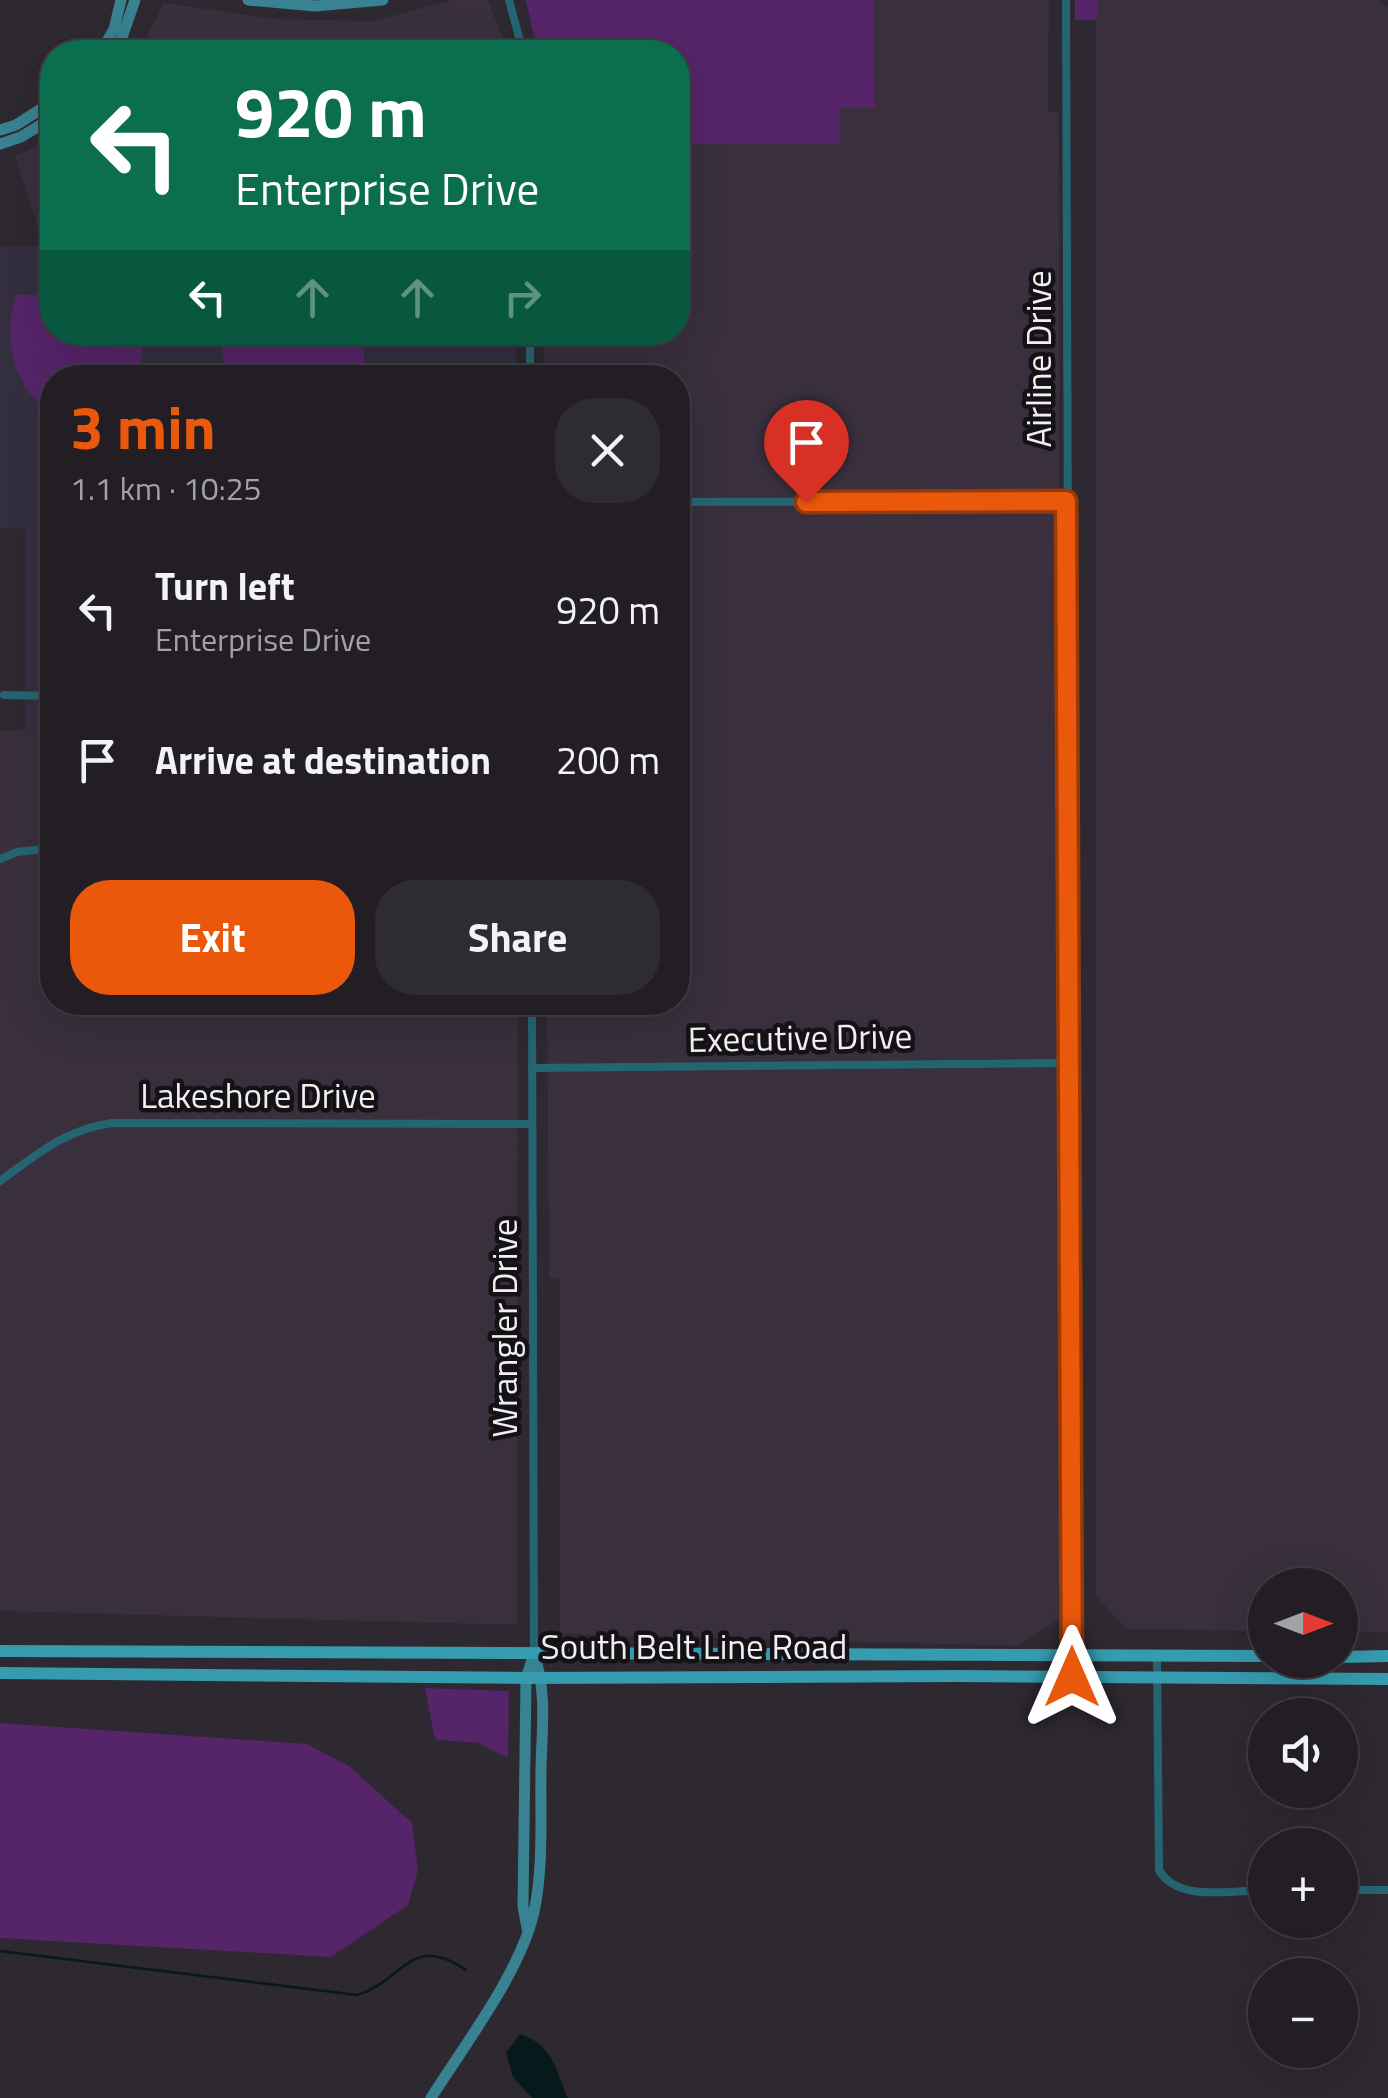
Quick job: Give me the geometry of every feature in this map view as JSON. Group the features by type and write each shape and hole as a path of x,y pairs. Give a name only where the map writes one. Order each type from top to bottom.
{"main road":[{"name":"South Belt Line Road","path":"0,1651 1248,1656"},
{"path":"98,1673 99,1652"},
{"path":"823,1676 824,1655"},
{"path":"1358,1656 1388,1656"},
{"name":"South Belt Line Road","path":"0,1672 526,1678 1388,1679"}],"street":[{"path":"108,40 122,0"},
{"path":"122,40 135,0"},
{"path":"248,0 382,0"},
{"path":"509,0 520,40"},
{"name":"Airline Drive","path":"1066,0 1072,1677"},
{"path":"0,130 40,110"},
{"path":"0,144 40,125"},
{"path":"690,502 1066,501"},
{"path":"4,695 40,696"},
{"path":"0,859 40,849"},
{"name":"Wrangler Drive","path":"532,1015 534,1654"},
{"name":"Executive Drive","path":"532,1068 1069,1063"},
{"name":"Lakeshore Drive","path":"0,1181 58,1139 112,1123 532,1124"},
{"path":"430,2098 512,1969 533,1914 542,1678 534,1654"},
{"path":"527,1928 523,1906 526,1678 534,1654"},
{"path":"1157,1655 1159,1870 1174,1887 1248,1890"},
{"path":"524,1834 539,1834"},
{"path":"1358,1890 1388,1890"}],"shaded area":[{"path":"453,0 488,0 503,40 144,40 164,3 276,19 373,21"},
{"path":"526,0 873,0 875,108 840,108 840,144 690,144 690,40 534,40"},
{"path":"873,0 1049,0 1048,111 1059,112 1060,1619 1017,1646 560,1634 560,1280 549,1278 547,1015 690,1015 690,365 544,365 544,345 690,345 690,144 839,144 840,108 875,108"},
{"path":"1075,0 1099,0 1096,20 1075,20"},
{"path":"1099,0 1379,0 1388,7 1388,1632 1358,1631 1358,1568 1248,1568 1248,1631 1126,1629 1096,1596"},
{"path":"40,144 40,234 15,156"},
{"path":"0,246 40,246 40,345 516,345 516,365 40,365 40,730 25,730 25,529 0,528"},
{"path":"16,295 40,295 40,345 142,345 142,365 40,365 40,405 28,391 14,361 12,312"},
{"path":"223,345 364,345 364,365 223,365"},
{"path":"0,730 40,730 40,1015 518,1015 517,1625 0,1611"},
{"path":"425,1688 509,1691 508,1758 478,1743 438,1740"},
{"path":"0,1723 307,1744 349,1766 412,1823 418,1870 408,1905 331,1957 0,1938"},
{"path":"520,2034 546,2051 568,2098 532,2098 513,2077 506,2053"}],"waterway":[{"path":"0,1951 357,1995 420,1958 432,1956 466,1970"}],"route":[{"path":"806,502 1066,501 1072,1677"}]}
